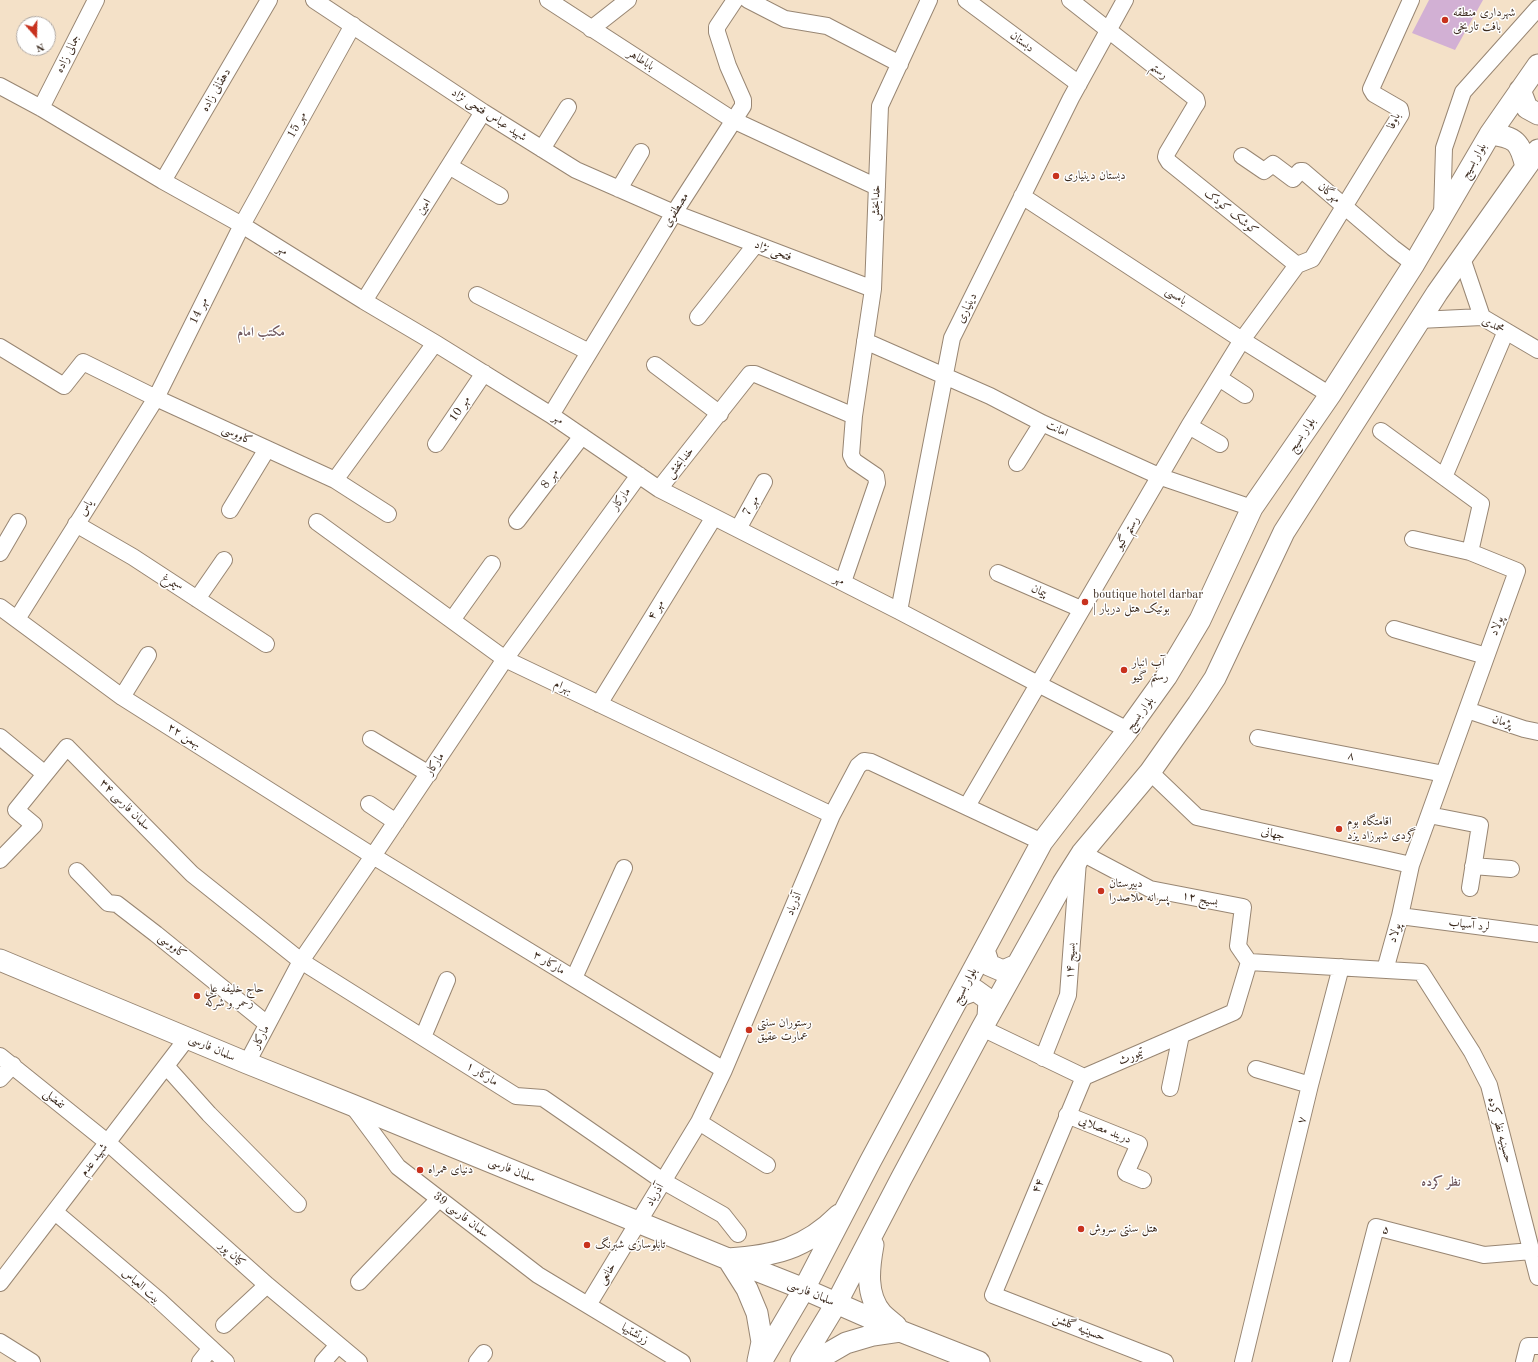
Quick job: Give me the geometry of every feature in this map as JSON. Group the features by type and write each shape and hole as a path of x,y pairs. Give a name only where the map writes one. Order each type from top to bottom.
{"main road":[{"name":"بلوار بسیج","path":"761,1362 804,1289 1042,842 1128,730 1166,677 1200,620 1252,508 1330,395 1414,264 1490,134 1538,64"},
{"path":"1520,90 1527,108 1538,114"},
{"path":"801,1362 836,1304 1038,926 1080,856 1150,772 1215,678 1284,532 1420,320 1532,158 1508,136 1490,134"},
{"path":"984,950 989,965 1003,971 1017,965"},
{"name":"سلمان فارسی","path":"0,960 188,1037 247,1063 639,1222 728,1260 804,1289 836,1304 973,1361"},
{"path":"960,996 975,990 989,1000 985,1023"},
{"path":"758,1362 762,1342 757,1313 747,1289 728,1260 757,1257 787,1250 805,1241 828,1225 847,1206"},
{"path":"877,1225 869,1268 872,1296 881,1313 900,1331"},
{"path":"813,1362 846,1343 873,1335 900,1331"}],"street":[{"name":"جمالی زاده","path":"41,108 96,0"},
{"name":"دهقانی زاده","path":"163,181 269,0"},
{"name":"شهید عباس فتحی نژاد","path":"314,0 483,112 576,170 674,213"},
{"path":"591,29 628,0"},
{"name":"مصطفوی","path":"551,415 674,213 743,106 743,100 728,66 717,32 718,27 735,0"},
{"path":"748,0 785,18 827,26 900,64"},
{"name":"خدابخش","path":"842,582 877,483 876,476 872,472 854,461 852,458 854,416 873,289 880,106 929,0"},
{"name":"دبستان","path":"966,0 1078,84"},
{"name":"رستم","path":"1070,0 1196,99 1195,106 1166,157"},
{"name":"دینیاری","path":"899,610 943,376 952,338 1078,84 1125,0"},
{"name":"باوفا","path":"1345,207 1400,114 1400,109 1374,94 1371,89 1411,0"},
{"name":"باباطاهر","path":"554,2 591,29 734,120 877,187"},
{"path":"1442,217 1444,148 1463,92 1538,8"},
{"name":"مهر 15","path":"242,225 352,25"},
{"name":"مهر","path":"0,86 41,108 163,181 242,225 364,301 435,343 551,415 659,489 899,610 1128,730"},
{"path":"542,149 568,107"},
{"name":"امین","path":"364,301 483,112"},
{"path":"619,189 641,152"},
{"name":"مهرگان","path":"1242,156 1264,171 1273,164 1293,179 1300,171 1303,172 1414,264"},
{"name":"کوشک کودک","path":"1166,157 1176,167 1297,265"},
{"path":"449,166 500,196"},
{"name":"بامسی","path":"1022,196 1242,340 1330,395"},
{"path":"1297,265 1312,259 1345,207"},
{"name":"فتحی نژاد","path":"674,213 873,289"},
{"name":"مهر 14","path":"156,398 242,225"},
{"path":"698,317 756,244"},
{"path":"1462,258 1482,317"},
{"name":"رستم گیو","path":"967,806 1081,610 1161,477 1189,426 1242,340 1297,265"},
{"path":"477,295 589,352"},
{"name":"محمدی","path":"1420,320 1482,317 1538,350"},
{"path":"1444,477 1506,331"},
{"name":"امانت","path":"865,341 990,396 1042,422 1161,477 1252,508"},
{"path":"335,480 435,343"},
{"name":"کاووسی","path":"0,347 64,386 82,362 156,398 335,480 388,514"},
{"path":"655,365 720,414"},
{"name":"مهر 10","path":"436,444 484,373"},
{"name":"خدابخش","path":"659,489 720,414 750,374 755,374 854,416"},
{"path":"1219,378 1245,395"},
{"name":"یاس","path":"16,619 156,398"},
{"path":"1017,463 1042,422"},
{"path":"1189,426 1220,444"},
{"path":"1381,431 1481,504 1470,552 1413,539"},
{"name":"مهر 8","path":"517,521 582,436"},
{"path":"230,510 267,449"},
{"name":"مارکار","path":"247,1063 301,961 429,774 505,659 639,475"},
{"name":"مهر 7","path":"738,529 764,482"},
{"name":"مهر ۴","path":"599,704 714,517"},
{"path":"0,553 18,522"},
{"name":"بهرام","path":"317,522 505,659 832,815"},
{"name":"سیمرغ","path":"76,524 133,557 266,644"},
{"name":"پولاد","path":"1385,970 1400,916 1411,865 1517,571 1470,552"},
{"path":"197,599 224,560"},
{"path":"452,620 492,564"},
{"name":"پیمان","path":"998,573 1081,610"},
{"name":"۲۲ بهمن","path":"0,607 122,697 373,856"},
{"path":"1394,629 1486,656"},
{"path":"122,697 148,655"},
{"name":"پژمان","path":"1467,710 1524,729 1538,732"},
{"path":"0,737 45,774"},
{"name":"۸","path":"1258,738 1444,774"},
{"path":"371,739 429,774"},
{"name":"سلمان فارسی ۳۴","path":"0,860 34,826 16,810 67,747 192,874 301,961"},
{"name":"آذرباد","path":"639,1222 699,1122 724,1070 832,815 858,766 864,761 871,762 1042,842"},
{"name":"جهانی","path":"1150,772 1197,817 1411,865"},
{"path":"369,804 396,822"},
{"path":"1429,815 1480,825 1470,888"},
{"name":"مارکار ۳","path":"373,856 724,1070"},
{"name":"بسیج ۱۲","path":"1080,856 1150,889 1243,907 1238,946 1249,962"},
{"name":"بسیج ۱۴","path":"1042,1058 1068,995 1080,856"},
{"path":"1474,866 1511,869"},
{"path":"574,978 624,868"},
{"name":"کاووسی","path":"77,871 108,903 117,904 128,912 267,1024"},
{"name":"لرد آسیاب","path":"1400,916 1538,934"},
{"name":"مارکار ۱","path":"301,961 516,1096 543,1098 664,1181 723,1215 738,1234"},
{"path":"1249,962 1385,970"},
{"name":"تیمورث","path":"1084,1077 1234,1012 1249,962"},
{"name":"۷","path":"1243,1362 1310,1085 1341,967"},
{"name":"حسینیه نظر کرده","path":"1385,970 1421,972 1472,1052 1489,1085 1538,1276"},
{"path":"423,1037 447,980"},
{"path":"985,1023 1042,1058 1084,1077"},
{"path":"1170,1088 1181,1035"},
{"name":"شهید عدم","path":"3,1274 54,1212 188,1037"},
{"name":"تفضلی","path":"0,1056 108,1142"},
{"path":"0,1079 13,1065"},
{"path":"166,1066 209,1114 298,1204"},
{"path":"1256,1069 1310,1085"},
{"name":"۴۴","path":"993,1295 1067,1114 1084,1077"},
{"name":"سلمان فارسی 39","path":"352,1105 398,1167 538,1275 588,1305"},
{"name":"دربند مصلایی","path":"1067,1114 1139,1144 1126,1173 1143,1180"},
{"path":"699,1122 766,1164"},
{"name":"کیان پور","path":"108,1142 266,1285 359,1362"},
{"path":"359,1282 439,1198"},
{"name":"بیت العباس","path":"54,1212 160,1301 226,1362"},
{"name":"خانعی","path":"588,1305 639,1222"},
{"name":"۵","path":"1341,1362 1376,1227 1484,1255 1532,1251"},
{"path":"224,1325 266,1285"},
{"name":"حسینیه گلشن","path":"993,1295 1164,1362"},
{"name":"زرتشتیها","path":"588,1305 682,1362"},
{"path":"0,1342 32,1362"},
{"path":"323,1362 338,1345"},
{"path":"1524,1362 1528,1346 1538,1346"},
{"path":"200,1362 211,1348"}],"building":[{"name":"شهرداری منطقه بافت تاریخی","path":"1429,0 1483,0 1455,50 1412,33"}],"place":[{"name":"شهرداری منطقه بافت تاریخی","path":"1445,20"},
{"name":"دبستان دینیاری","path":"1056,176"},
{"name":"boutique hotel darbar | بوتیک هتل دربار","path":"1085,602"},
{"name":"آب انبار رستم گیو","path":"1124,670"},
{"name":"اقامتگاه بوم گردی شهرزاد یزد","path":"1339,829"},
{"name":"دبیرستان پسرانه ملاصدرا","path":"1101,891"},
{"name":"حاج خلیفه علی رحمر و شرکه","path":"197,996"},
{"name":"رستوران سنتی عمارت عقیق","path":"749,1030"},
{"name":"دنیای همراه","path":"420,1170"},
{"name":"هتل سنتی سروش","path":"1081,1229"},
{"name":"تابلوسازی شبرنگ","path":"587,1245"}],"district":[{"name":"مکتب امام","path":"261,333"},
{"name":"نظر کرده","path":"1441,1183"}]}
